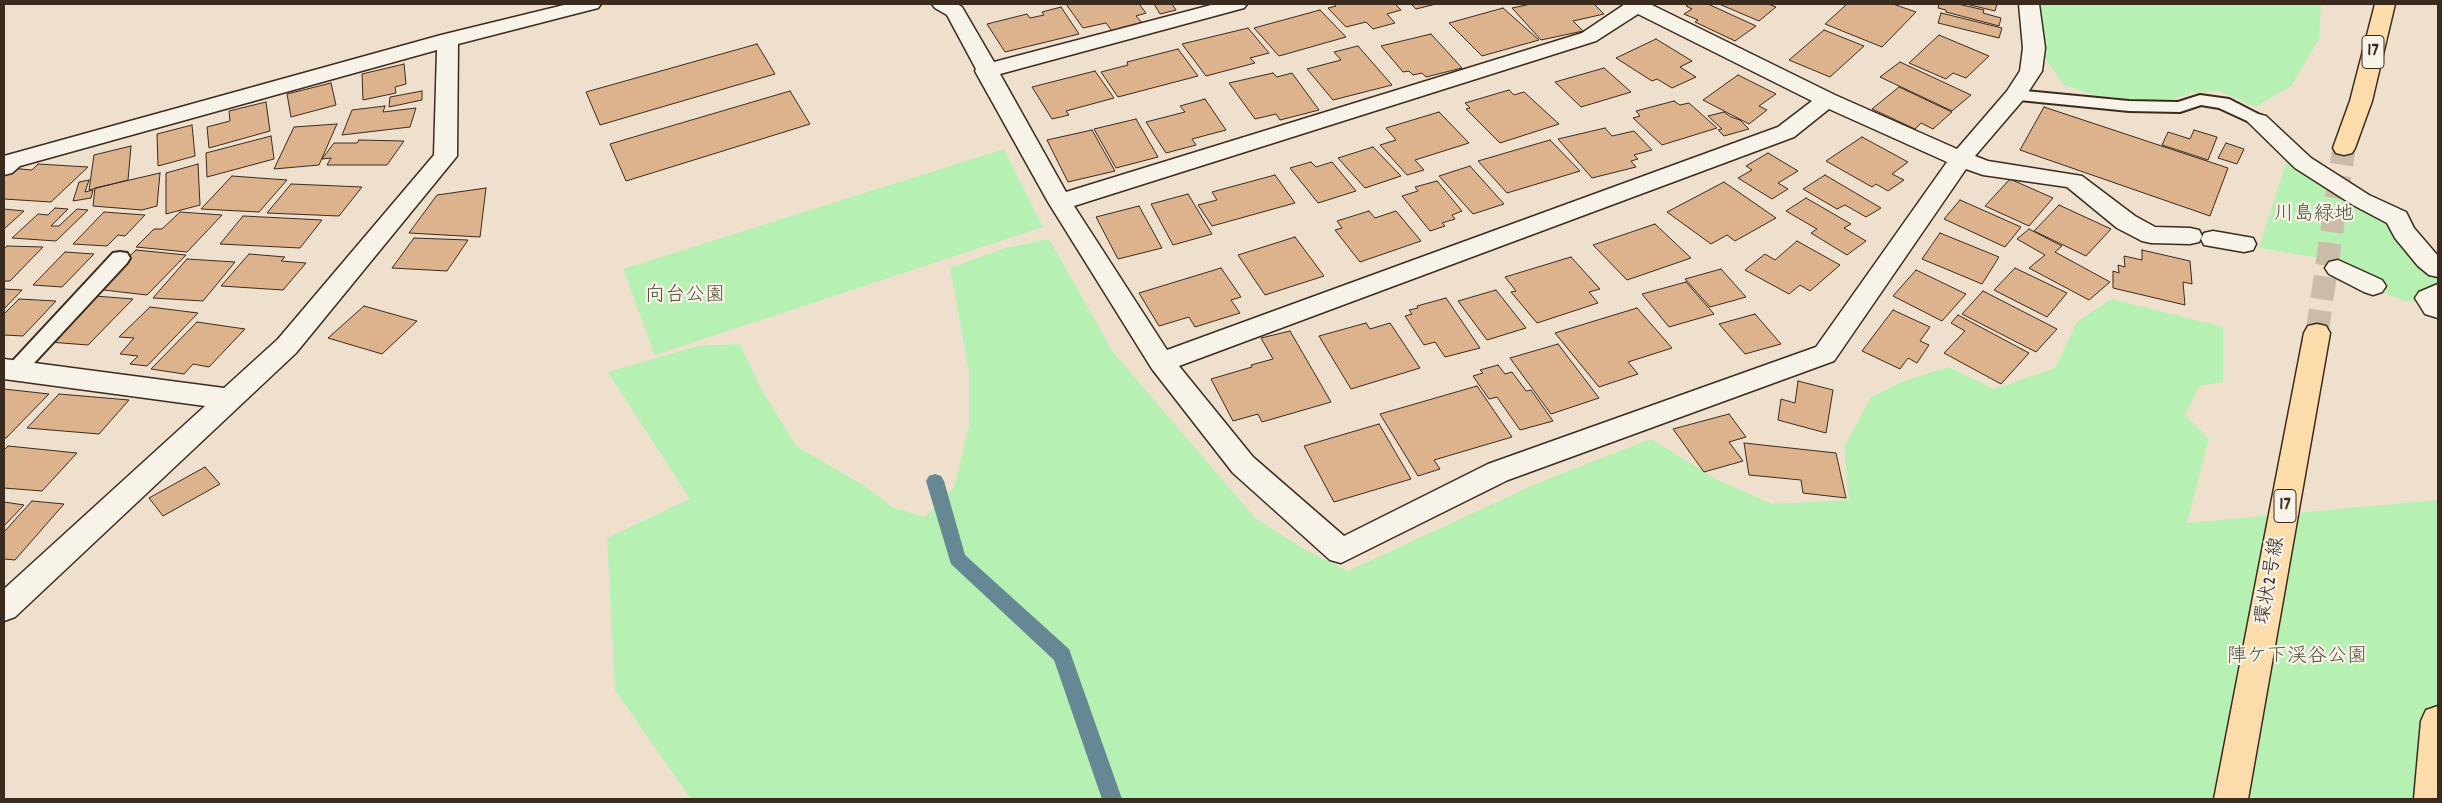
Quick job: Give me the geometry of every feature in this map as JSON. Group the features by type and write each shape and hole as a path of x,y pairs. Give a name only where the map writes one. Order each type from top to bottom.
{"main road":[{"name":"17","path":"2344,148 2361,101 2386,4"},
{"name":"環状2号線","path":"2231,799 2317,333"},
{"path":"2431,799 2438,721"}],"street":[{"path":"6,164 448,39 591,4"},
{"path":"942,4 955,11 986,71 1060,202 1161,362 1243,465 1341,551 1498,472 1825,354 1960,159 2015,95 2031,71 2034,48 2028,4"},
{"path":"986,71 1237,4"},
{"path":"1060,202 1589,37 1637,4 1827,100 1960,159 1983,168 2074,181 2126,222 2151,235 2202,238 2244,244"},
{"path":"4,608 287,346 445,156 448,39"},
{"path":"1161,362 1786,132 1827,100"},
{"path":"2258,121 2303,163 2361,200 2397,218 2404,232 2427,260 2438,269"},
{"path":"2338,268 2373,286"},
{"path":"2438,293 2428,298 2434,308 2438,309"},
{"path":"9,370 231,399"}],"lane":[{"path":"2015,95 2130,106 2180,107 2200,100 2223,104 2258,121"},
{"path":"9,370 120,258"}],"green space":[{"path":"2040,4 2321,4 2319,39 2291,86 2255,107 2220,91 2191,93 2168,101 2133,100 2094,95 2064,85 2045,58"},
{"name":"川島緑地","path":"2293,141 2311,164 2407,217 2438,263 2438,306 2402,300 2382,292 2320,258 2259,248"},
{"name":"向台公園","path":"1004,149 1043,227 655,355 623,269"},
{"name":"陣ケ下渓谷公園","path":"1049,239 1113,352 1255,518 1304,549 1348,571 1540,482 1651,439 1718,480 1772,504 1849,500 1844,447 1871,397 1901,382 1949,367 1994,389 2055,368 2077,322 2111,299 2223,327 2223,382 2199,386 2185,415 2209,439 2187,523 2438,500 2438,799 691,799 615,690 607,538 690,499 608,372 698,346 740,344 760,387 796,446 863,485 894,508 925,517 954,487 969,425 969,372 950,268 1005,248"}],"building":[{"path":"1066,4 1139,4 1146,13 1136,16 1143,24 1112,31 1106,23 1083,28"},
{"path":"1154,4 1172,4 1176,10 1160,14"},
{"path":"1334,4 1395,4 1401,10 1387,14 1395,23 1373,29 1366,22 1346,27 1328,8 1336,6"},
{"path":"1411,4 1436,4 1416,9"},
{"path":"1531,4 1594,4 1604,14 1573,21 1583,31 1541,40 1512,8"},
{"path":"1689,4 1708,4 1756,26 1735,41 1695,22 1698,20 1684,14 1692,9 1686,6"},
{"path":"1719,4 1768,4 1776,7 1759,21"},
{"path":"1847,4 1893,4 1916,12 1882,47 1825,24"},
{"path":"1939,4 1958,4 1984,10 1983,13 2001,18 1999,26 1946,12 1946,10 1938,8"},
{"path":"1966,4 1997,4 1995,11"},
{"path":"1061,7 1079,34 1005,52 987,24 1027,14 1030,18 1044,15 1042,12"},
{"path":"1503,8 1539,40 1482,56 1449,23"},
{"path":"1320,10 1346,37 1279,56 1254,28"},
{"path":"1941,13 2002,28 1999,38 1938,23"},
{"path":"1248,28 1269,53 1250,58 1255,63 1206,76 1182,44"},
{"path":"1824,30 1864,46 1830,77 1789,60"},
{"path":"1431,34 1462,68 1426,77 1422,73 1413,75 1409,71 1403,72 1381,46"},
{"path":"1939,35 1989,56 1966,78 1953,73 1946,79 1909,63"},
{"path":"1656,39 1692,61 1680,67 1696,77 1672,88 1657,79 1652,81 1616,58"},
{"path":"757,44 775,74 600,125 586,92"},
{"path":"1358,46 1392,85 1333,100 1307,69 1341,60 1334,52"},
{"path":"1178,49 1198,76 1118,97 1101,72 1128,65 1127,62"},
{"path":"1900,62 1971,95 1952,111 1880,77"},
{"path":"404,64 406,84 395,87 396,93 363,100 362,74"},
{"path":"1604,68 1631,92 1581,107 1555,82"},
{"path":"1095,71 1114,98 1066,111 1069,115 1052,119 1032,87"},
{"path":"1273,73 1277,77 1292,73 1319,110 1280,120 1276,114 1255,119 1229,83"},
{"path":"1738,75 1776,94 1759,106 1767,110 1749,124 1703,100"},
{"path":"331,83 336,105 291,117 287,94"},
{"path":"1899,87 1952,112 1933,129 1921,123 1915,129 1872,109"},
{"path":"1509,90 1514,95 1524,92 1559,124 1500,143 1466,109 1470,108 1465,103"},
{"path":"422,91 422,100 389,107 390,97"},
{"path":"790,91 810,124 626,181 610,144"},
{"path":"1205,99 1226,130 1192,139 1196,145 1166,153 1146,122 1185,112 1180,106"},
{"path":"1674,101 1680,105 1689,103 1717,128 1662,145 1633,118 1640,116 1636,111"},
{"path":"266,102 270,131 209,148 207,127 230,121 229,111"},
{"path":"385,106 383,112 416,108 410,127 342,135 352,110"},
{"path":"2044,107 2228,168 2210,216 2020,150"},
{"path":"1439,112 1469,143 1415,160 1424,170 1407,175 1380,145 1396,140 1386,128"},
{"path":"1724,112 1740,120 1749,129 1724,136 1718,130 1722,129 1708,116"},
{"path":"1136,119 1158,157 1116,168 1094,129"},
{"path":"337,124 319,165 274,169 294,127"},
{"path":"192,125 195,156 158,166 157,134"},
{"path":"1605,128 1612,136 1634,131 1652,150 1634,155 1638,159 1631,161 1636,167 1592,178 1558,139"},
{"path":"1092,130 1115,171 1068,182 1047,140"},
{"path":"2194,130 2217,137 2208,160 2162,145 2168,132 2190,139"},
{"path":"271,136 274,159 207,177 206,153"},
{"path":"1862,137 1908,162 1892,174 1904,180 1888,191 1876,184 1872,187 1826,161"},
{"path":"359,140 404,141 387,165 327,165 331,158 322,159 334,143 357,143"},
{"path":"1550,140 1580,171 1507,193 1478,161"},
{"path":"2226,143 2244,149 2237,164 2218,158"},
{"path":"131,146 128,180 89,190 94,155"},
{"path":"1373,147 1401,176 1365,188 1338,158"},
{"path":"1768,153 1798,171 1778,183 1788,189 1772,199 1738,178 1752,170 1746,166"},
{"path":"1311,162 1316,167 1332,162 1356,191 1318,203 1290,168"},
{"path":"38,164 88,167 51,202 4,199 4,173 10,168 32,170"},
{"path":"198,164 200,205 166,214 166,173"},
{"path":"1470,166 1504,204 1473,214 1439,176"},
{"path":"160,173 157,206 142,210 93,206 95,188"},
{"path":"1275,175 1295,203 1212,226 1198,205 1217,200 1212,192"},
{"path":"1825,175 1881,208 1866,217 1845,205 1837,209 1803,189"},
{"path":"232,176 287,180 259,212 201,209"},
{"path":"2010,179 2053,198 2029,226 1985,206"},
{"path":"89,180 85,192 93,190 91,198 73,201 79,182"},
{"path":"1437,181 1462,211 1452,215 1455,219 1442,223 1445,226 1430,231 1402,196 1418,191 1415,187"},
{"path":"1724,182 1776,218 1735,241 1727,235 1711,244 1667,212"},
{"path":"291,184 362,187 339,216 267,213"},
{"path":"486,188 480,237 409,233 437,195"},
{"path":"1188,194 1212,234 1173,245 1151,204"},
{"path":"1806,198 1851,224 1844,228 1866,241 1847,255 1811,233 1817,229 1786,211"},
{"path":"1960,200 2021,227 2005,247 1944,219"},
{"path":"2059,205 2111,229 2086,256 2034,231"},
{"path":"1139,206 1162,248 1118,259 1096,217"},
{"path":"55,208 68,209 51,226 59,226 77,209 88,210 56,241 12,238 38,214 48,215"},
{"path":"4,209 24,211 4,229"},
{"path":"1369,211 1375,218 1396,211 1421,241 1360,262 1335,230 1342,228 1337,221"},
{"path":"104,212 145,215 125,236 118,235 107,246 73,244"},
{"path":"180,212 222,215 187,252 136,247 154,229 162,229"},
{"path":"243,216 322,220 300,248 220,244"},
{"path":"1655,224 1691,258 1627,280 1593,245"},
{"path":"2029,229 2062,246 2055,252 2110,282 2089,300 2029,268 2045,255 2017,239"},
{"path":"1940,233 1999,257 1982,284 1922,259"},
{"path":"1295,237 1324,276 1265,295 1238,255"},
{"path":"414,238 468,240 447,271 392,268"},
{"path":"1797,241 1840,265 1810,291 1800,285 1789,294 1745,270 1765,254 1775,260"},
{"path":"7,246 43,247 10,281 4,281 4,249"},
{"path":"136,250 186,255 147,295 95,289"},
{"path":"2142,250 2190,261 2192,284 2183,282 2185,305 2113,288 2113,271 2119,273 2118,265 2125,267 2124,256 2142,260"},
{"path":"65,252 94,254 62,287 33,285"},
{"path":"249,254 285,257 281,261 306,263 283,290 221,286"},
{"path":"1571,257 1600,289 1589,292 1598,303 1537,323 1511,292 1516,291 1505,277"},
{"path":"187,259 235,262 203,301 153,298"},
{"path":"1221,268 1241,297 1231,300 1240,313 1195,327 1189,317 1159,326 1139,293"},
{"path":"2015,268 2067,293 2047,317 1994,290"},
{"path":"1721,269 1746,297 1710,307 1685,279"},
{"path":"1916,270 1966,294 1942,321 1893,296"},
{"path":"1686,282 1714,314 1669,327 1642,294"},
{"path":"4,289 22,290 4,309"},
{"path":"1496,290 1526,328 1487,340 1458,301"},
{"path":"1983,291 2057,329 2036,352 1962,314"},
{"path":"95,296 133,299 88,345 49,342"},
{"path":"1446,298 1480,348 1445,357 1435,342 1424,345 1405,316 1412,314 1409,310 1418,308 1417,306"},
{"path":"19,299 56,301 23,336 4,335 4,314"},
{"path":"364,306 417,321 382,354 328,338"},
{"path":"150,307 198,313 147,366 130,364 138,356 120,354 134,338 119,337"},
{"path":"1637,308 1672,348 1628,362 1638,374 1599,387 1555,333"},
{"path":"1893,310 1930,327 1920,341 1929,345 1917,363 1908,358 1900,369 1862,351"},
{"path":"1755,314 1781,344 1745,354 1719,324"},
{"path":"1958,315 2029,353 2001,384 1944,353 1965,331 1951,323"},
{"path":"197,322 245,329 209,367 193,364 184,374 151,369"},
{"path":"1366,323 1370,329 1390,323 1420,368 1351,389 1319,336"},
{"path":"1290,331 1331,402 1262,422 1258,414 1233,421 1211,379 1273,359 1261,338"},
{"path":"1558,344 1599,398 1551,414 1510,358"},
{"path":"1498,365 1505,374 1512,372 1526,391 1531,390 1553,421 1520,430 1497,397 1489,399 1473,376 1483,373 1480,370"},
{"path":"1798,381 1833,390 1826,433 1778,420 1781,399 1795,403"},
{"path":"1477,386 1512,437 1434,460 1440,469 1418,476 1380,414"},
{"path":"4,389 49,394 6,438 4,438"},
{"path":"59,394 129,400 99,434 27,428"},
{"path":"1729,414 1746,437 1729,442 1743,461 1704,472 1673,429"},
{"path":"1379,424 1411,479 1334,502 1304,446"},
{"path":"1744,443 1836,453 1846,498 1803,493 1801,480 1749,475"},
{"path":"8,446 77,453 42,491 4,488 4,450"},
{"path":"205,467 220,484 163,516 149,498"},
{"path":"32,501 64,504 15,560 4,559 4,532"},
{"path":"4,502 24,505 4,526"}],"waterway":[{"path":"935,481 957,559 1062,655 1112,799"}],"tunnel":[{"path":"2317,333 2344,148"}]}
